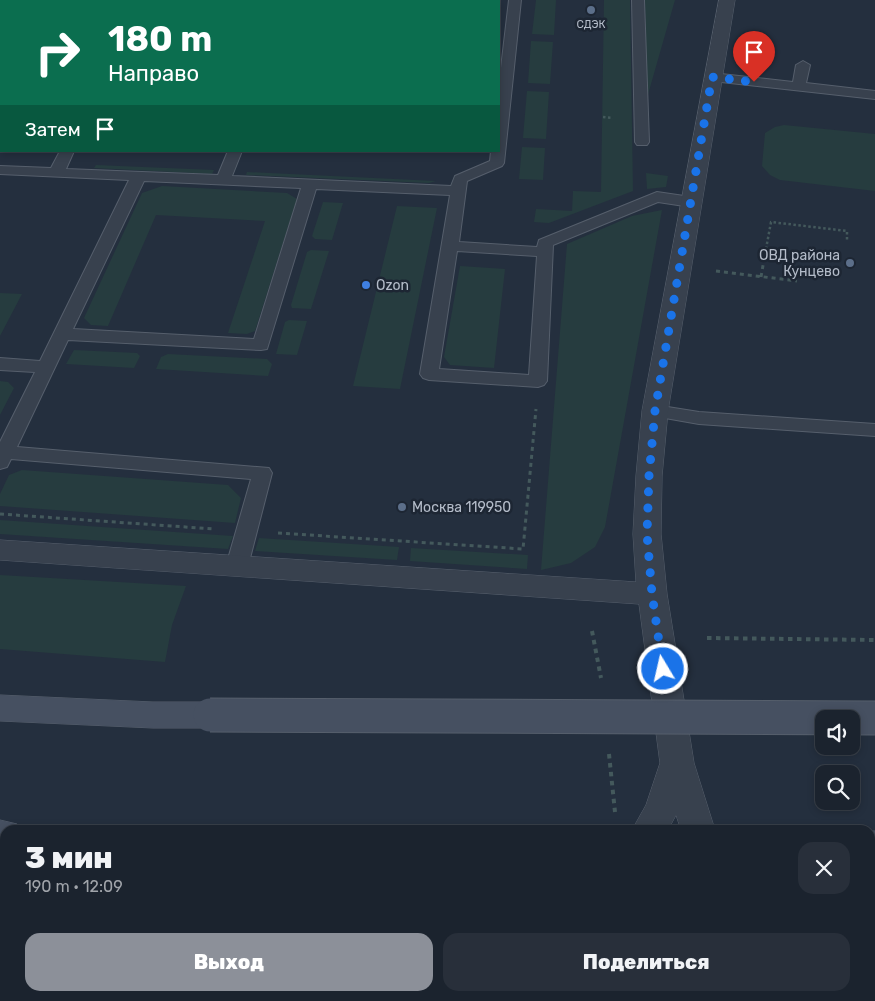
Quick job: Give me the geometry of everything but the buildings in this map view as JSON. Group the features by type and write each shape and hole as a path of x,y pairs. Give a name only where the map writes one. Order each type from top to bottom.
{"main road":[{"path":"0,708 153,715 875,718"}],"street":[{"path":"696,825 677,762 652,594 647,534 649,476 655,411 727,0"},
{"path":"0,550 652,594"},
{"path":"652,825 660,810 677,762"}],"lane":[{"path":"500,145 516,0"},
{"path":"638,0 642,142"},
{"path":"799,87 803,65"},
{"path":"712,77 875,95"},
{"path":"56,173 67,152"},
{"path":"223,181 234,152"},
{"path":"499,152 498,163 460,179 429,374 538,381 545,243 657,197 691,202"},
{"path":"0,170 458,191"},
{"path":"138,177 2,457 262,473 237,566"},
{"path":"61,334 261,345 310,185"},
{"path":"450,246 545,252"},
{"path":"0,364 45,367"},
{"path":"655,411 699,418 875,430"}],"path":[{"path":"761,277 771,222 847,231 847,242"},
{"path":"716,271 797,281"},
{"path":"0,514 523,549 538,381"},
{"path":"707,638 875,640"}],"green space":[{"path":"536,0 556,0 554,35 532,34"},
{"path":"604,0 630,0 633,191 549,223 534,222 536,209 572,211 573,191 601,192"},
{"path":"645,0 675,0 647,98"},
{"path":"531,41 553,42 550,84 528,83"},
{"path":"527,91 549,92 546,139 523,138"},
{"path":"784,125 875,134 875,191 780,180 770,175 762,166 765,133 775,127"},
{"path":"522,147 545,148 543,180 519,179"},
{"path":"96,165 214,170 212,174 94,168"},
{"path":"247,172 436,181 429,183 246,175"},
{"path":"646,173 668,176 666,187 647,189"},
{"path":"162,186 287,193 297,199 255,331 247,334 228,333 265,221 156,215 108,326 91,325 84,318 142,193"},
{"path":"323,202 343,203 332,240 315,239 312,236"},
{"path":"397,206 437,208 400,389 353,386"},
{"path":"662,210 605,527 595,547 571,563 541,570 567,244 632,216"},
{"path":"311,250 329,251 311,309 292,308 291,305 307,252"},
{"path":"460,266 505,269 494,368 450,365 444,357"},
{"path":"0,293 22,294 0,336"},
{"path":"289,320 307,321 297,355 276,354 285,322"},
{"path":"74,350 137,353 140,356 134,368 66,364"},
{"path":"168,354 267,359 272,364 268,376 156,369 161,357"},
{"path":"0,381 8,382 14,388 0,415"},
{"path":"22,470 228,485 241,498 235,523 0,506 0,494 9,475"},
{"path":"0,520 233,536 228,549 0,534"},
{"path":"259,538 399,547 397,560 255,551"},
{"path":"411,548 528,555 527,569 410,561"},
{"path":"0,575 186,586 172,625 165,662 0,649"}],"place":[{"name":"СДЭК","path":"591,10"},
{"name":"ОВД района Кунцево","path":"850,263"},
{"name":"Ozon","path":"366,285"},
{"name":"Москва 119950","path":"402,507"}],"route":[{"path":"663,669 652,594 647,534 649,476 655,411 712,77 754,82"}]}
